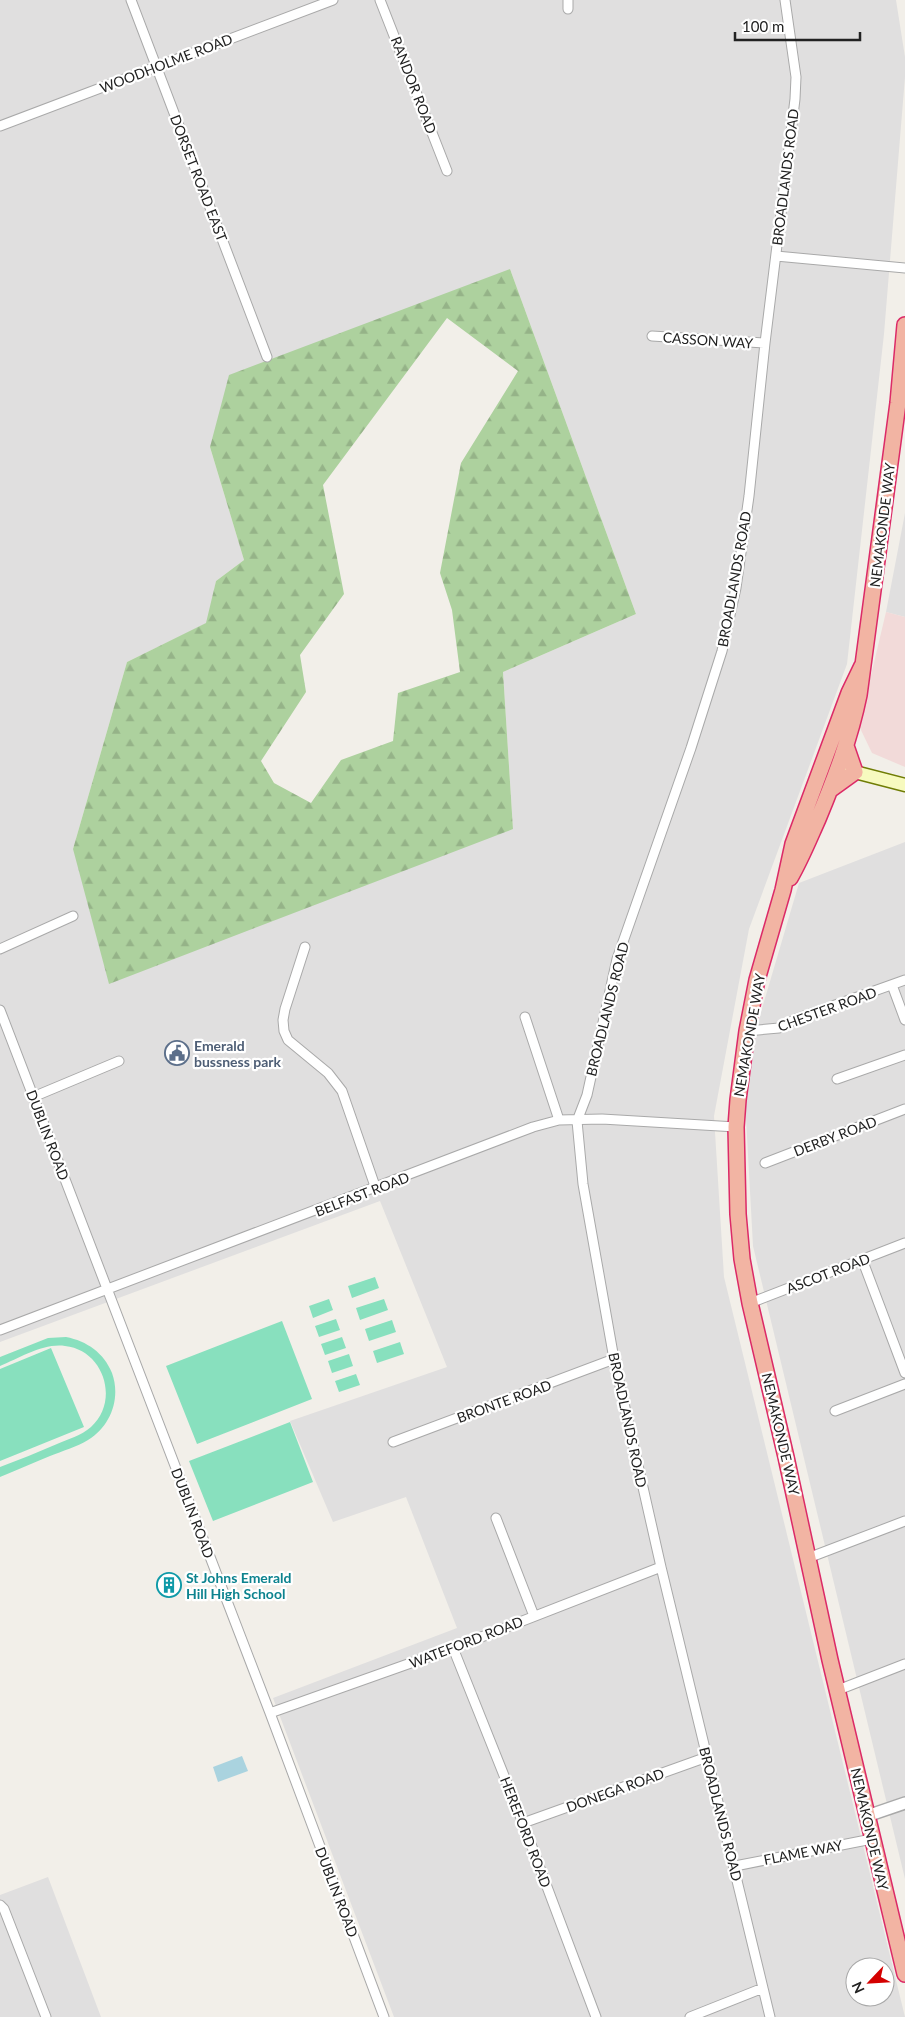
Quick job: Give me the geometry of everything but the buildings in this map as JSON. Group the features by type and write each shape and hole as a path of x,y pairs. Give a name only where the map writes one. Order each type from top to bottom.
{"highway":[{"name":"NEMAKONDE WAY","path":"783,890 803,855 839,768 859,695 886,501 905,325"},
{"name":"NEMAKONDE WAY","path":"862,666 849,693 793,844 783,890 757,980 740,1079 736,1128 739,1231 750,1303 872,1839 905,1974"},
{"path":"830,790 855,772 846,746"}],"main road":[{"path":"823,763 905,785"}],"street":[{"name":"DORSET ROAD EAST","path":"131,0 267,357"},
{"name":"WOODHOLME ROAD","path":"0,126 333,0"},
{"name":"RANDOR ROAD","path":"380,0 447,171"},
{"name":"BROADLANDS ROAD","path":"770,2017 661,1567 614,1359 583,1184 577,1121 587,1095 617,959 691,748 722,651 736,588 795,99 796,77 785,0"},
{"path":"776,256 905,268"},
{"name":"CASSON WAY","path":"652,336 765,344"},
{"path":"0,949 72,916"},
{"path":"305,947 285,1009 284,1031 288,1040 328,1073 342,1091 376,1189"},
{"name":"CHESTER ROAD","path":"747,1030 779,1028 796,1019 905,980"},
{"path":"892,986 905,1020"},
{"name":"DUBLIN ROAD","path":"0,1012 109,1290 384,2017"},
{"path":"525,1017 559,1120"},
{"path":"837,1079 905,1054"},
{"path":"33,1097 119,1062"},
{"name":"DERBY ROAD","path":"765,1163 905,1109"},
{"name":"BELFAST ROAD","path":"0,1330 533,1128 559,1120 602,1119 736,1128"},
{"name":"ASCOT ROAD","path":"750,1303 905,1243"},
{"path":"862,1259 905,1373"},
{"name":"BRONTE ROAD","path":"393,1442 614,1359"},
{"path":"835,1410 905,1384"},
{"path":"496,1518 534,1616"},
{"path":"808,1558 905,1522"},
{"name":"WATEFORD ROAD","path":"270,1713 453,1648 661,1567"},
{"name":"HEREFORD ROAD","path":"453,1648 523,1823 596,2017"},
{"path":"838,1690 905,1664"},
{"name":"DONEGA ROAD","path":"523,1823 707,1756"},
{"path":"867,1816 905,1803"},
{"name":"FLAME WAY","path":"734,1866 872,1839"},
{"path":"0,1905 4,1910 46,2017"},
{"path":"690,2017 763,1988"}],"shaded area":[{"path":"0,0 896,0 905,57 905,77 884,334 847,664 749,929 714,1116 724,1277 890,1957 845,1957 845,2007 895,2007 895,1976 905,2017 394,2017 273,1698 457,1628 406,1497 333,1522 290,1421 447,1367 380,1201 0,1342","holes":["510,269 636,614 503,672 513,829 73,849 127,662 207,623 216,581 244,560 210,447"]},
{"path":"905,513 905,617 886,612"},
{"path":"886,612 905,617 905,767 872,753 859,726"},
{"path":"905,842 905,1879 753,1246 745,1100 753,1039 799,883"},
{"path":"48,1877 101,2017 0,2017 0,1895"}],"green space":[{"path":"510,269 636,614 503,672 513,829 109,984 73,849 127,662 206,623 216,581 244,560 210,447 229,375","holes":["447,318 518,371 461,463 440,573 452,610 460,672 398,693 393,741 341,760 311,803 274,783 261,761 306,692 300,655 344,594 323,485"]},
{"path":"375,1277 379,1288 352,1298 348,1286"},
{"path":"329,1299 333,1310 313,1318 309,1306"},
{"path":"384,1299 388,1310 360,1320 356,1308"},
{"path":"336,1319 340,1330 319,1337 315,1326"},
{"path":"392,1320 396,1332 369,1341 365,1329"},
{"path":"282,1321 312,1399 197,1444 166,1366"},
{"path":"66,1337 81,1341 94,1349 109,1366 115,1392 112,1411 103,1427 84,1442 0,1477 0,1467 79,1435 91,1427 100,1416 105,1404 104,1378 90,1357 79,1350 65,1346 48,1347 0,1366 0,1357 48,1338"},
{"path":"342,1337 346,1348 325,1355 321,1344"},
{"path":"400,1342 404,1354 377,1363 373,1351"},
{"path":"51,1348 84,1427 0,1461 0,1369"},
{"path":"349,1354 353,1366 332,1373 328,1361"},
{"path":"356,1374 360,1385 339,1392 335,1381"},
{"path":"290,1422 313,1482 213,1521 189,1461"}],"water":[{"path":"242,1756 248,1771 218,1782 213,1767"}],"place":[{"name":"Emerald bussness park","path":"177,1053"},
{"name":"St Johns Emerald Hill High School","path":"169,1585"}]}
